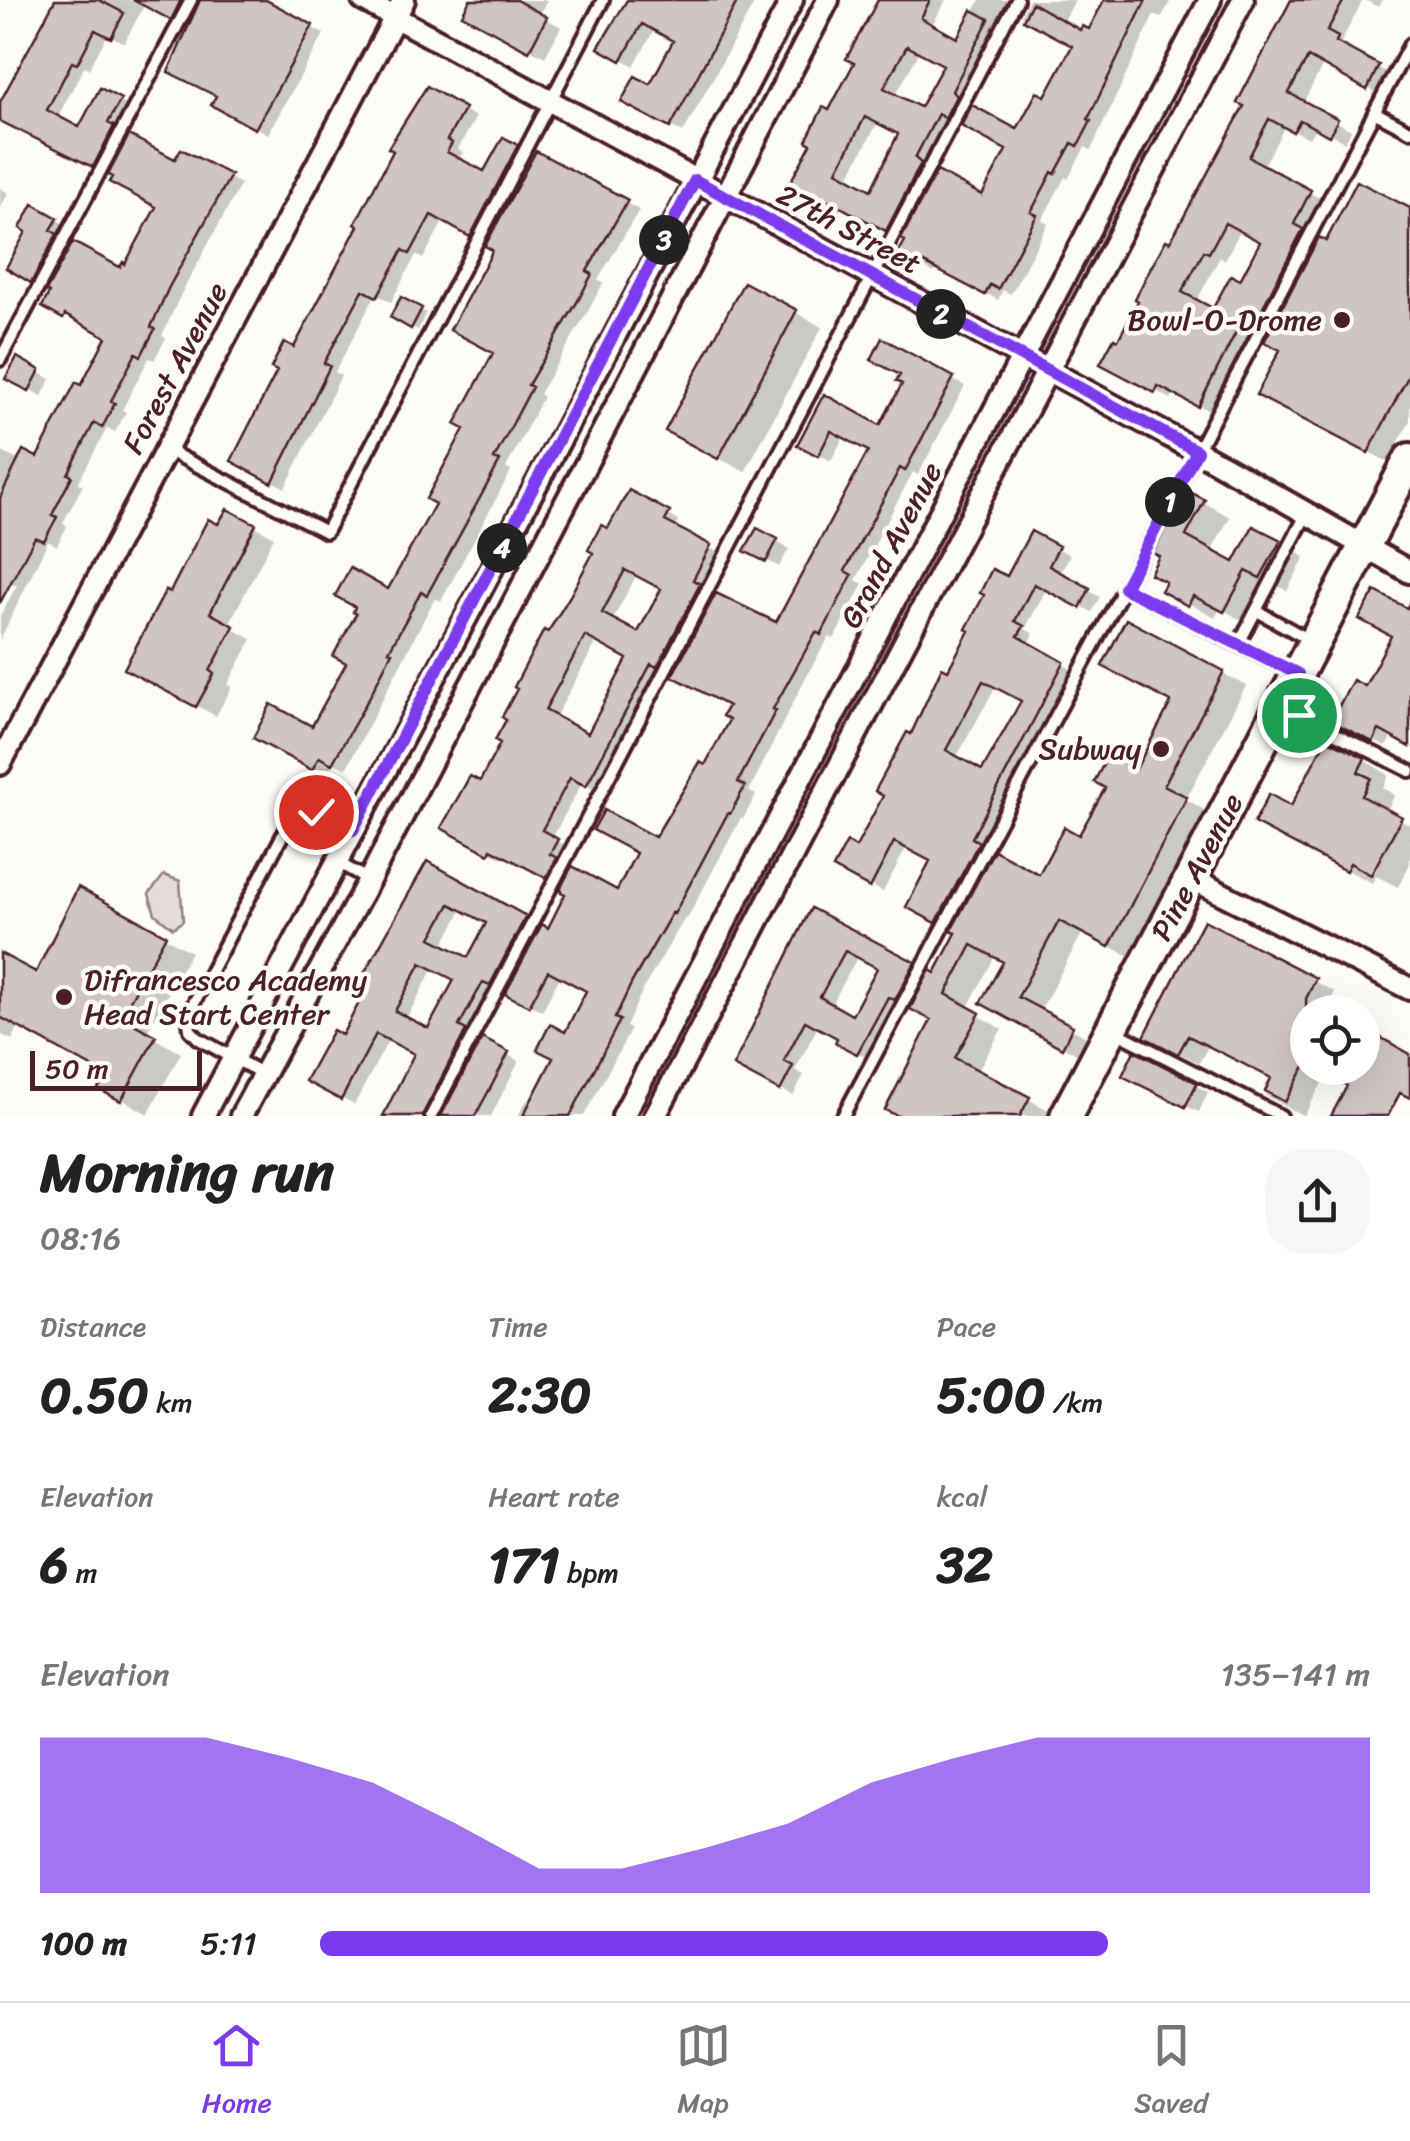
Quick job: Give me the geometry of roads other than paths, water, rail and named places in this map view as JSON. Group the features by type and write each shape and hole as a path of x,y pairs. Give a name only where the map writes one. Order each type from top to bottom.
{"main road":[{"name":"Pine Avenue","path":"1066,1116 1410,459"}],"street":[{"name":"27th Street","path":"363,0 399,9 550,102 1197,451 1410,572"},
{"path":"203,1116 792,0"},
{"path":"240,1116 368,880 828,0"},
{"name":"Grand Avenue","path":"622,1116 1210,0"},
{"path":"655,1116 1243,0"},
{"name":"Forest Avenue","path":"0,764 399,9"},
{"path":"1191,878 1410,989"}],"lane":[{"path":"0,360 191,0"},
{"path":"166,449 326,532 602,0"},
{"path":"431,1116 1017,0"},
{"path":"843,1116 1410,44"},
{"path":"1181,56 1206,69"},
{"path":"1374,112 1410,131"},
{"path":"1238,645 1306,515"},
{"path":"502,548 533,564"},
{"path":"1124,588 1298,674"},
{"path":"1256,611 1314,642"},
{"path":"1281,706 1410,772"},
{"path":"834,715 859,728"},
{"path":"263,1074 199,1039 190,1030 188,1014 289,823 301,814 316,812 353,830"},
{"path":"336,862 368,880"},
{"path":"1112,1030 1281,1116"},
{"path":"662,1041 687,1054"}],"place":[{"name":"Bowl-O-Drome","path":"1342,320"},
{"name":"Subway","path":"1161,749"},
{"name":"Difrancesco Academy Head Start Center","path":"64,997"}]}
